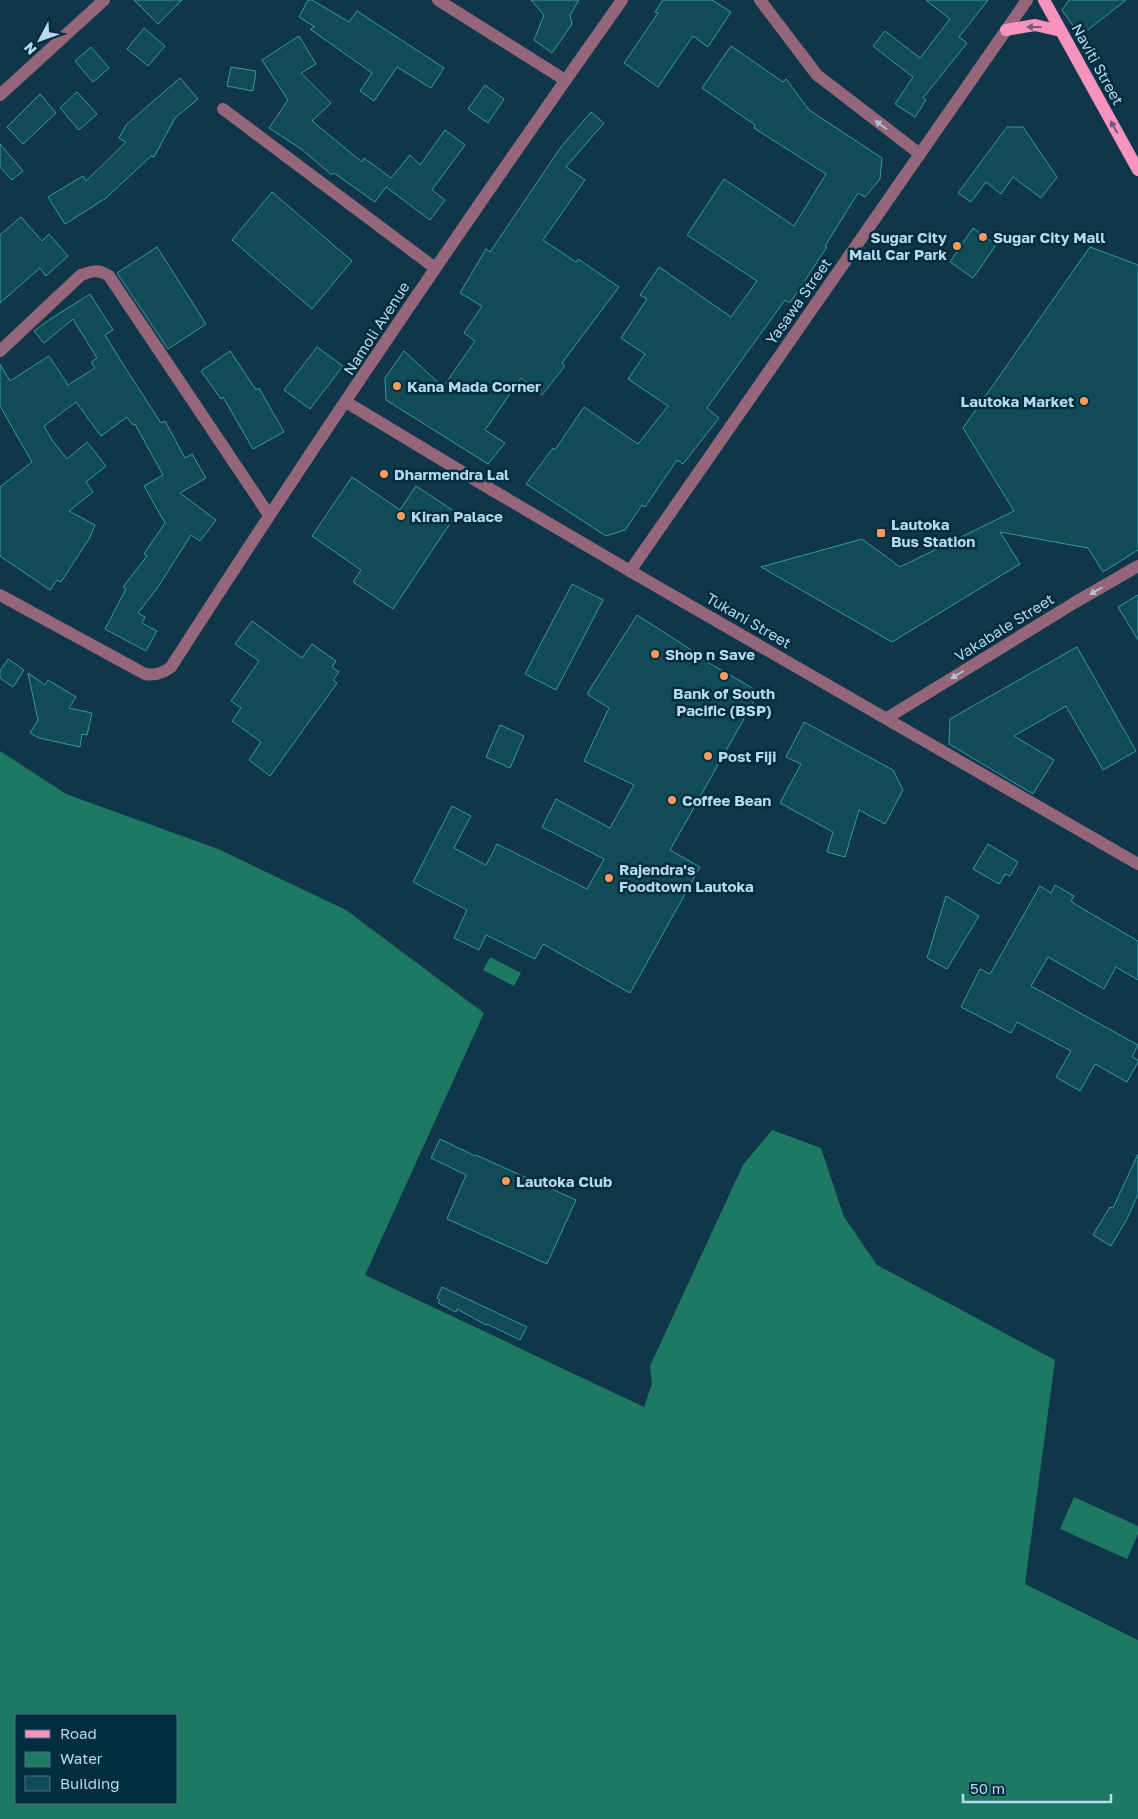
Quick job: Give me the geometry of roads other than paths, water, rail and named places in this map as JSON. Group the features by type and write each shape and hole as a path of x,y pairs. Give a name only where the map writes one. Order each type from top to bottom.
{"main road":[{"name":"Naviti Street","path":"1044,0 1138,170"},
{"path":"1006,30 1035,25 1061,31"}],"street":[{"path":"0,95 104,0"},
{"path":"438,0 565,80"},
{"name":"Namoli Avenue","path":"0,595 145,674 160,674 171,667 269,515 435,268 622,0"},
{"path":"760,0 817,75 920,154"},
{"name":"Yasawa Street","path":"630,571 1027,0"},
{"path":"223,109 435,268"},
{"path":"0,351 81,275 98,270 104,272 109,276 269,515"},
{"name":"Tukani Street","path":"346,402 487,488 1138,864"},
{"name":"Vakabale Street","path":"887,718 1074,603 1138,566"}],"water":[{"path":"0,751 66,794 218,849 346,910 484,1013 365,1275 644,1407 652,1384 650,1366 743,1165 772,1130 821,1148 844,1217 877,1265 1055,1360 1025,1584 1138,1640 1138,1819 0,1819"},
{"path":"490,957 521,973 514,986 483,970"},
{"path":"1074,1497 1138,1526 1138,1534 1127,1559 1060,1529"}],"place":[{"name":"Sugar City Mall","path":"983,237"},
{"name":"Sugar City Mall Car Park","path":"957,246"},
{"name":"Kana Mada Corner","path":"397,386"},
{"name":"Lautoka Market","path":"1084,401"},
{"name":"Dharmendra Lal","path":"384,474"},
{"name":"Kiran Palace","path":"401,516"},
{"name":"Lautoka Bus Station","path":"881,533"},
{"name":"Shop n Save","path":"655,654"},
{"name":"Bank of South Pacific (BSP)","path":"724,676"},
{"name":"Post Fiji","path":"708,756"},
{"name":"Coffee Bean","path":"672,800"},
{"name":"Rajendra's Foodtown Lautoka","path":"609,878"},
{"name":"Lautoka Club","path":"506,1181"}]}
